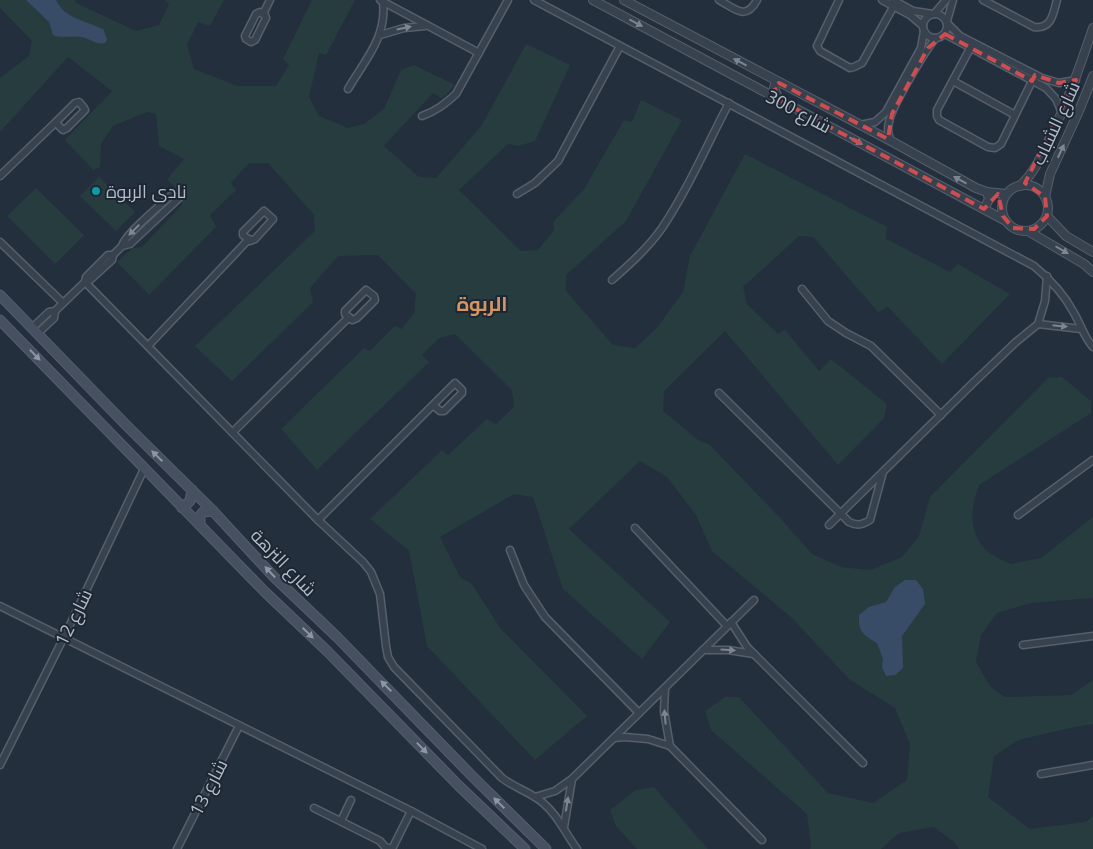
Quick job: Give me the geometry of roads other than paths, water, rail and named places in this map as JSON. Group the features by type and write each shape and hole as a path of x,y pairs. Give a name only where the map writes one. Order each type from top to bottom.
{"main road":[{"name":"شارع النزهة","path":"0,295 127,426 213,511 274,578 336,636 546,849"},
{"name":"شارع النزهة","path":"0,320 182,508 459,786 526,849"},
{"path":"182,508 190,501 192,490"},
{"path":"200,526 199,520 203,512 213,511"},
{"path":"510,834 517,833 521,824"},
{"path":"526,849 532,842 539,841"}],"street":[{"path":"263,14 270,0"},
{"path":"422,116 440,107 456,94 508,0"},
{"path":"534,0 1034,266 1047,276 1067,301 1081,329 1093,347"},
{"name":"شارع 300","path":"593,0 1006,221"},
{"name":"شارع 300","path":"624,0 976,188 987,192 1006,194"},
{"path":"719,0 738,11 745,12 752,9 758,0"},
{"path":"839,0 817,46 820,52 850,68 862,63 894,3"},
{"path":"882,0 943,17 960,36 972,45"},
{"path":"860,125 879,119 886,112 921,48 926,18 934,14 946,0"},
{"path":"945,34 953,0"},
{"path":"983,0 1039,28 1045,26 1052,18 1056,0"},
{"path":"382,1 479,53"},
{"path":"348,89 380,35 384,19 382,1"},
{"path":"894,3 914,17 928,36 936,38"},
{"path":"380,35 404,28 428,26"},
{"name":"شارع الشباب","path":"1020,186 1035,168 1062,113 1076,80 1093,28"},
{"path":"891,141 888,124 892,114 926,52 936,38 945,34 972,45 1034,78 1052,93 1062,113"},
{"path":"972,45 937,110 938,118 988,147 995,148 1001,144 1034,78"},
{"path":"517,194 535,183 558,162 620,46"},
{"path":"756,88 761,86 763,82 758,72"},
{"name":"شارع الشباب","path":"1045,196 1052,169 1093,76"},
{"path":"1034,78 1059,83 1076,80"},
{"path":"779,82 774,88 779,100"},
{"path":"953,82 1015,115"},
{"path":"0,176 75,103 79,102 84,108 63,130 56,122"},
{"path":"612,280 646,247 665,222 729,103"},
{"path":"879,119 883,123 888,124"},
{"path":"1035,168 1041,175 1047,174 1052,169"},
{"path":"1028,231 1040,226 1046,216 1048,206 1045,196 1041,192 1031,186 1020,186 1006,194 1002,205 1006,221 1013,228 1028,231 1084,264 1093,272"},
{"path":"984,209 989,199 987,192"},
{"path":"36,330 54,318 54,312 85,282 86,277 108,255 113,255 122,246 125,239 150,214 174,193 178,194 179,198 156,220 130,244 122,246"},
{"path":"262,212 267,212 273,217 272,222 253,241 249,239 243,232 262,212"},
{"path":"150,214 156,220"},
{"path":"1046,216 1066,236 1093,252"},
{"path":"148,346 249,239"},
{"path":"0,242 63,303"},
{"path":"829,525 1016,342 1038,324 1045,301 1047,276"},
{"path":"85,282 318,520 363,562 371,572 380,594 388,657 394,668 502,778 535,797 552,811 577,849"},
{"path":"802,289 828,320 846,333 871,346 941,415"},
{"path":"367,290 374,296 374,300 357,318 352,320 348,317 344,311 364,292 367,290"},
{"path":"232,432 348,317"},
{"path":"1038,324 1081,329"},
{"path":"318,520 433,405 455,383 463,392 444,411 440,411 433,405"},
{"path":"719,393 849,522 856,525 864,524 870,520 884,470"},
{"path":"1018,515 1093,460"},
{"name":"شارع 12","path":"0,765 64,637 144,469"},
{"path":"635,528 729,624 754,654 863,763"},
{"path":"510,550 524,585 545,617 639,713"},
{"path":"535,797 555,791 572,779 754,600"},
{"path":"0,606 411,811 482,849"},
{"path":"1023,645 1093,636"},
{"path":"703,650 728,650 754,654"},
{"path":"665,688 665,717 670,746"},
{"name":"شارع 13","path":"177,849 239,726"},
{"path":"614,738 642,738 670,746 762,840"},
{"path":"1041,774 1093,765"},
{"path":"564,828 572,779"},
{"path":"341,821 351,800"},
{"path":"314,808 380,841 388,840 393,847 411,811"}],"water":[{"path":"26,0 56,0 60,7 71,16 104,30 107,40 105,43 99,43 82,37 60,37 53,35 49,22"},
{"path":"905,580 916,580 923,589 925,604 902,636 903,668 895,675 886,676 882,667 883,659 877,643 861,630 859,615 869,607 886,602 895,587"}],"place":[{"name":"نادى الربوة","path":"96,191"}],"district":[{"name":"الربوة","path":"482,303"}]}
